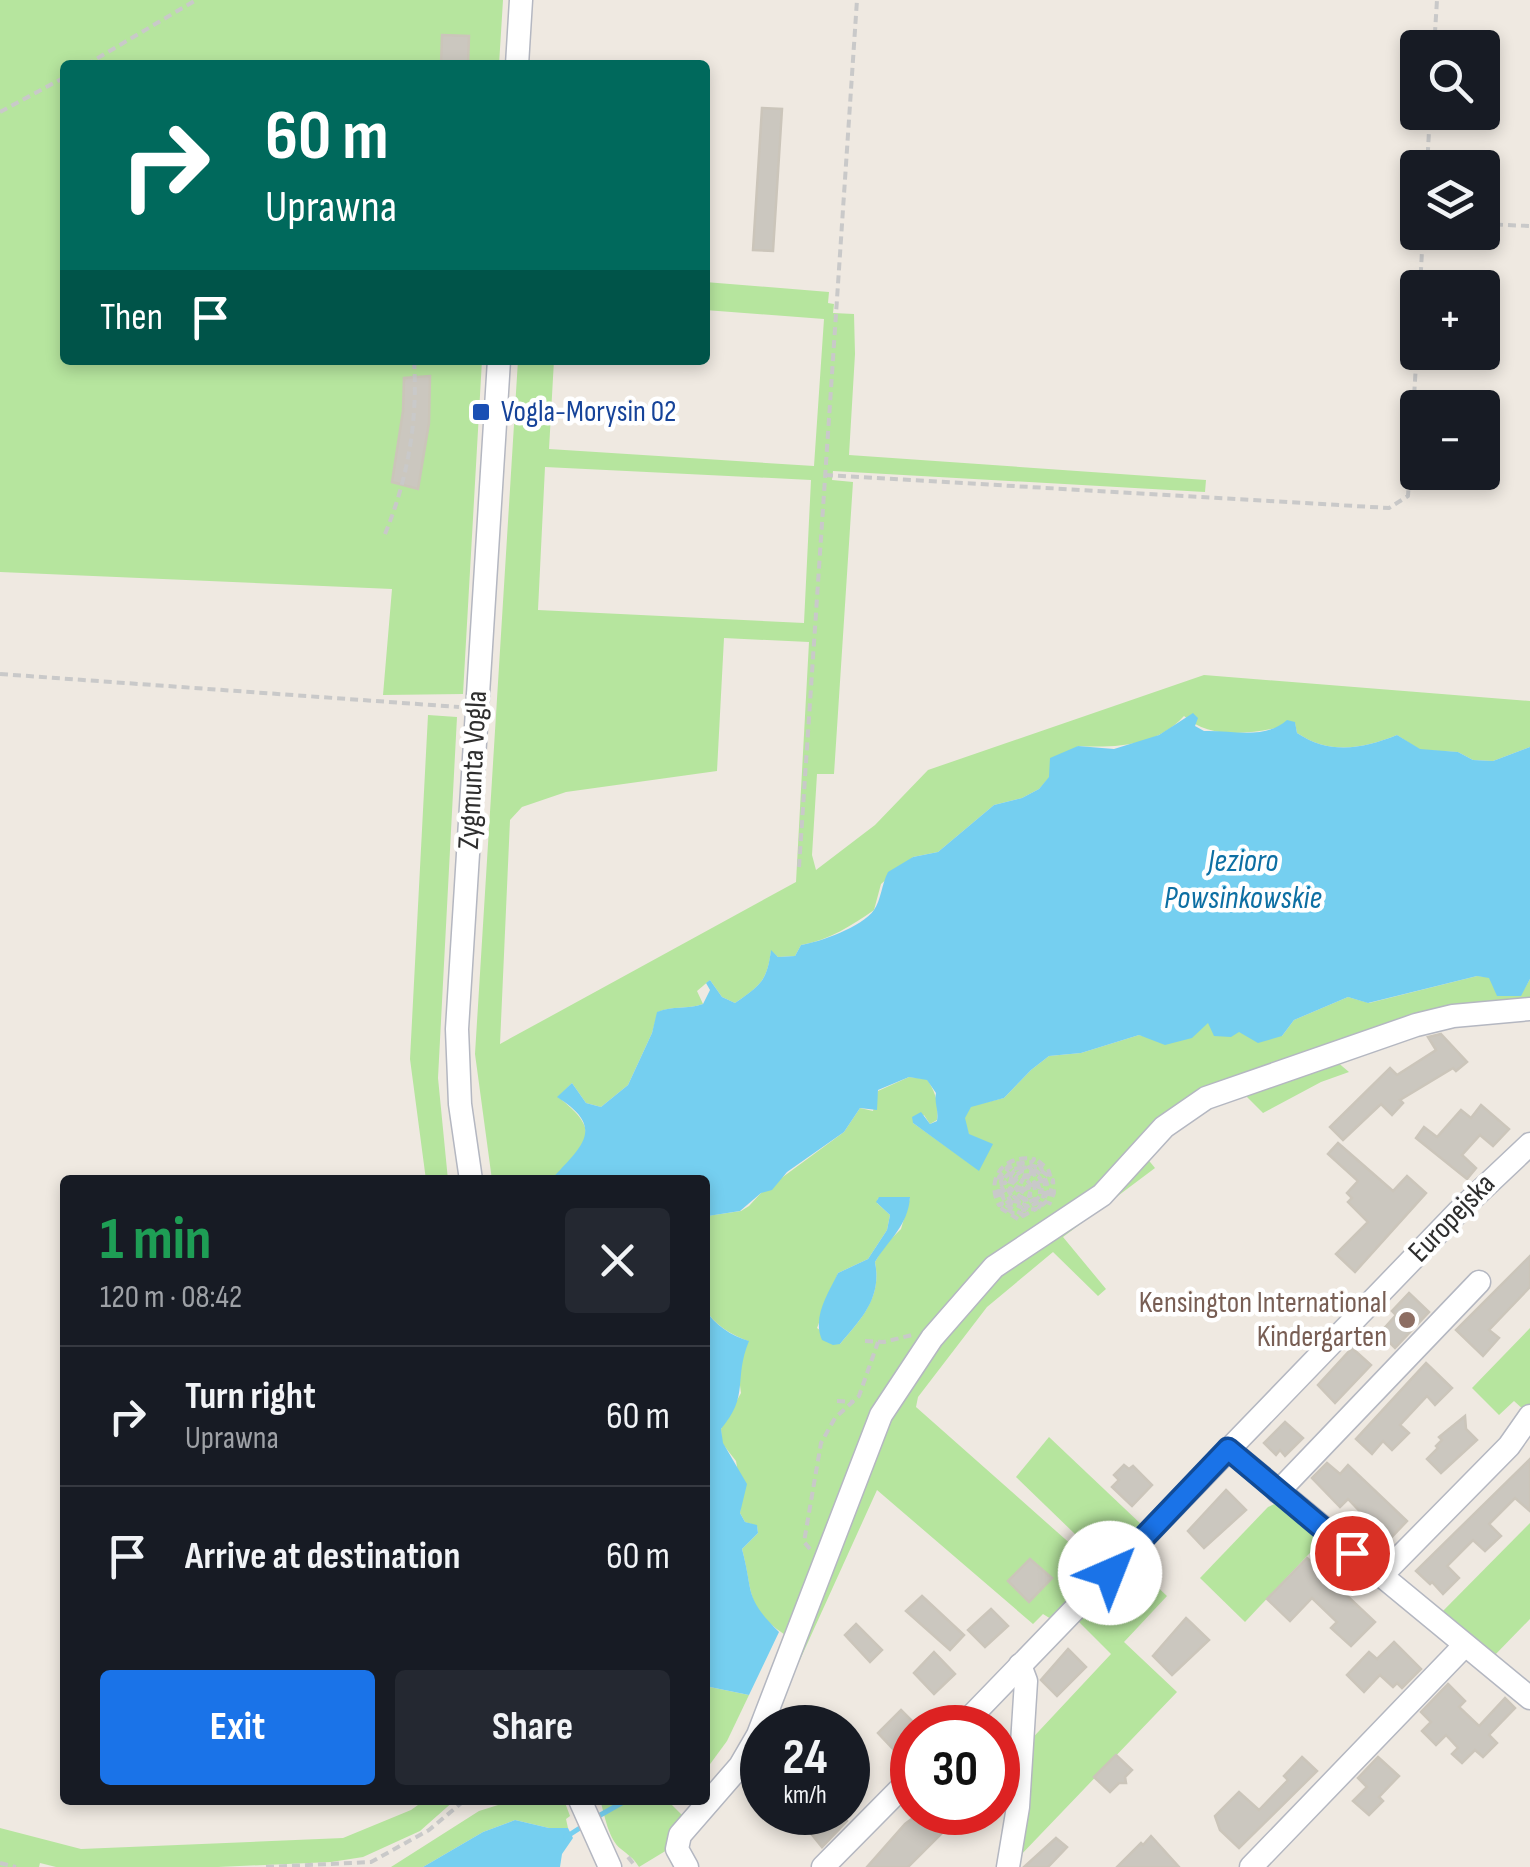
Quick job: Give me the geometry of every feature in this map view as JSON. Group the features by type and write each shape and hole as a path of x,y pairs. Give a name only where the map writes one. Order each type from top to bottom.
{"street":[{"path":"518,60 522,0"},
{"name":"Zygmunta Vogla","path":"470,1175 460,1104 457,1029 498,365"},
{"path":"710,1801 752,1748 881,1415 932,1338 994,1267 1102,1195 1164,1126 1195,1104 1257,1078 1416,1025 1453,1016 1530,1009"},
{"name":"Europejska","path":"982,1705 1459,1210 1530,1144"},
{"path":"1278,1492 1479,1282"},
{"path":"1381,1576 1508,1446 1530,1416"},
{"path":"1228,1449 1530,1698"},
{"path":"1251,1867 1464,1646"},
{"path":"1008,1867 1018,1807 1026,1682 1020,1665"},
{"path":"823,1867 890,1799"},
{"path":"581,1805 607,1862"},
{"path":"687,1867 677,1849 680,1835 707,1805"}],"path":[{"path":"94,60 196,0"},
{"path":"799,868 857,0"},
{"path":"1435,30 1437,0"},
{"path":"0,112 60,80"},
{"path":"1500,225 1530,226"},
{"path":"385,534 411,451 414,365"},
{"path":"824,476 1389,508 1408,496 1416,370"},
{"path":"0,674 476,708"},
{"path":"1018,1219 1002,1209 1022,1214 1008,1206 999,1189 1007,1202 1021,1207 1012,1203 1001,1186 997,1189 1002,1204 999,1205 994,1182 1002,1167 1016,1158 1034,1161 1010,1164 999,1177 999,1184 1006,1183 1014,1171 1027,1167 1013,1169 1001,1182 1005,1171 1018,1163 1034,1164 1042,1170 1037,1160 1048,1168 1051,1178 1043,1172 1049,1190 1038,1209 1050,1198 1053,1180 1052,1202 1040,1214 1025,1218 1036,1209 1023,1210 1041,1202 1046,1187 1040,1173 1029,1166 1040,1178 1042,1192 1035,1192 1028,1177 1018,1178 1012,1185 1017,1176 1028,1174 1040,1190 1034,1174 1022,1171 1011,1178 1008,1190 1014,1201 1022,1203 1010,1188 1022,1198 1016,1188 1023,1180 1018,1189 1026,1194 1024,1200 1035,1200 1023,1205 1026,1206 1038,1200 1037,1196 1029,1196 1032,1188 1027,1180 1027,1188"},
{"path":"823,1564 804,1542 821,1444 827,1430 854,1402 874,1333"},
{"path":"872,1342 910,1334 932,1338"},
{"path":"838,1401 854,1402"},
{"path":"812,1492 821,1494"},
{"path":"266,1867 371,1862 430,1830 460,1805"},
{"path":"0,1863 16,1867"}],"green space":[{"path":"0,0 503,0 499,60 60,60 60,365 482,365 463,694 383,695 392,589 0,572"},
{"path":"710,282 829,292 828,303 834,304 833,313 854,314 849,455 1206,480 1205,492 833,471 832,480 853,482 834,774 817,774 812,855 816,870 875,825 928,770 1204,675 1530,701 1530,747 1493,761 1473,760 1458,752 1420,750 1397,735 1371,744 1334,747 1297,733 1295,723 1237,733 1208,729 1184,716 1161,734 1135,743 1078,746 1039,789 994,805 938,852 913,857 881,884 874,910 830,936 801,945 795,956 778,957 771,951 761,982 735,1003 722,997 710,980 697,991 703,1004 658,1012 628,1085 601,1107 586,1103 572,1083 558,1097 573,1109 586,1130 581,1148 556,1175 491,1175 475,1054 518,365 554,365 549,449 814,466 824,319 710,310","holes":["545,467 811,480 804,623 538,610","724,638 809,642 796,882 500,1044 510,820 522,807 566,792 717,771"]},
{"path":"428,715 457,717 438,1078 448,1175 425,1175 410,1059"},
{"path":"1477,976 1489,977 1520,996 1530,979 1530,1003 1197,1096 1121,1169 920,1346 790,1638 775,1628 753,1600 742,1549 758,1533 757,1526 745,1522 740,1513 742,1497 736,1461 722,1443 721,1429 741,1393 738,1371 748,1341 735,1336 710,1315 710,1216 749,1206 844,1132 860,1108 873,1111 878,1091 909,1077 927,1079 938,1109 937,1120 930,1124 924,1115 913,1123 979,1170 964,1118 971,1106 1004,1098 1049,1056 1081,1053 1139,1035 1155,1039 1209,1022 1239,1032 1282,1036 1294,1020 1348,997 1369,1003","holes":["878,1198 910,1198 901,1229 875,1262 873,1296 840,1344 817,1328 838,1273 868,1259 887,1230 890,1215 877,1203"]},
{"path":"1336,1061 1349,1072 1321,1082 1263,1113 1242,1092"},
{"path":"1146,1157 1155,1168 1063,1237 1106,1289 1098,1296 1053,1252 987,1307 918,1397 916,1407 1100,1570 1051,1619 1043,1614 1033,1624 877,1490 789,1684 882,1421 973,1298"},
{"path":"1530,1328 1530,1406 1525,1411 1514,1401 1499,1415 1472,1388"},
{"path":"1049,1437 1143,1526 1106,1564 1016,1477"},
{"path":"1279,1502 1323,1539 1245,1622 1200,1578 1268,1507"},
{"path":"1530,1523 1530,1619 1492,1658 1438,1616"},
{"path":"1134,1565 1167,1596 1124,1642 1177,1692 1017,1859 1025,1746 1111,1654 1079,1622"},
{"path":"710,1687 749,1695 744,1705 740,1705 740,1714 710,1764"},
{"path":"418,1805 449,1805 420,1831 363,1857 331,1862 218,1867 56,1867 40,1863 39,1867 0,1867 0,1828 81,1849 343,1838"},
{"path":"498,1805 566,1805 570,1816 566,1819 568,1828 515,1820 483,1832 423,1867 391,1867 479,1811"},
{"path":"602,1805 672,1805 686,1819 672,1847 639,1867 613,1839"}],"water":[{"name":"Jezioro Powsinkowskie","path":"1193,713 1198,718 1195,726 1204,731 1258,732 1287,720 1295,722 1297,733 1309,740 1334,747 1371,744 1397,735 1420,749 1458,752 1473,760 1493,761 1530,747 1530,979 1521,996 1497,996 1489,978 1477,976 1368,1003 1348,997 1294,1020 1282,1036 1258,1043 1239,1032 1231,1037 1214,1036 1208,1023 1192,1038 1165,1045 1139,1035 1081,1053 1049,1056 1004,1098 971,1107 965,1118 969,1134 993,1144 979,1171 913,1123 912,1117 921,1112 930,1124 937,1121 936,1093 927,1080 909,1077 878,1090 877,1110 860,1108 844,1132 740,1211 710,1216 710,1175 555,1175 579,1148 585,1129 573,1108 557,1097 572,1083 586,1103 601,1107 628,1085 652,1033 657,1012 703,1004 710,980 722,997 735,1003 761,981 771,950 778,957 795,956 801,945 860,922 876,906 888,872 913,857 938,852 994,805 1039,789 1049,777 1050,758 1078,746 1114,749 1159,735"},
{"path":"879,1197 910,1197 902,1224 875,1262 876,1286 868,1307 840,1344 833,1345 822,1340 819,1331 822,1306 838,1273 868,1259 887,1230 890,1215 876,1202"},
{"path":"710,1316 724,1329 749,1341 735,1406 721,1429 723,1443 747,1484 740,1513 745,1522 757,1525 758,1533 742,1549 751,1594 779,1632 749,1695 710,1687"},
{"path":"515,1820 568,1828 573,1838 562,1854 560,1867 423,1867 483,1832"}],"building":[{"path":"442,35 469,36 468,60 441,60"},
{"path":"762,108 782,109 773,251 753,250"},
{"path":"430,376 429,423 418,489 392,482 404,378"},
{"path":"1441,1034 1467,1062 1400,1100 1403,1103 1392,1115 1381,1104 1343,1140 1330,1127 1390,1068 1397,1075 1436,1050 1428,1037"},
{"path":"1481,1105 1509,1129 1493,1146 1480,1135 1462,1155 1476,1168 1467,1179 1416,1138 1424,1127 1437,1137 1461,1110 1471,1118"},
{"path":"1338,1143 1393,1191 1407,1176 1426,1193 1355,1272 1336,1254 1368,1222 1348,1202 1352,1198 1347,1193 1358,1181 1328,1154"},
{"path":"1530,1256 1530,1287 1489,1330 1499,1338 1483,1356 1456,1330"},
{"path":"1409,1293 1429,1312 1395,1348 1380,1333 1396,1315 1392,1311"},
{"path":"1352,1348 1371,1365 1335,1403 1318,1385"},
{"path":"1426,1363 1452,1388 1435,1405 1427,1396 1400,1425 1409,1433 1392,1450 1383,1441 1372,1454 1356,1439"},
{"path":"1465,1416 1466,1429 1477,1440 1441,1473 1427,1459 1438,1448 1442,1440 1439,1437"},
{"path":"1285,1422 1303,1438 1285,1456 1280,1450 1276,1455 1264,1443"},
{"path":"1530,1459 1530,1511 1515,1498 1489,1524 1501,1536 1485,1551 1473,1540 1447,1566 1459,1578 1443,1594 1416,1571"},
{"path":"1327,1463 1340,1474 1348,1465 1407,1521 1388,1541 1348,1499 1340,1507 1312,1478"},
{"path":"1124,1465 1129,1469 1133,1466 1152,1485 1132,1506 1112,1487 1119,1480 1114,1475"},
{"path":"1226,1490 1246,1510 1204,1548 1188,1531"},
{"path":"1307,1558 1375,1622 1351,1646 1331,1628 1337,1622 1312,1598 1290,1621 1267,1599"},
{"path":"1030,1559 1052,1578 1029,1602 1008,1581"},
{"path":"922,1596 964,1635 950,1650 906,1611"},
{"path":"991,1609 1008,1626 985,1647 968,1630"},
{"path":"1186,1618 1209,1640 1172,1675 1153,1656"},
{"path":"856,1624 882,1650 870,1662 845,1635"},
{"path":"1394,1642 1421,1669 1402,1688 1397,1683 1393,1687 1380,1675 1364,1692 1347,1675 1369,1652 1377,1659"},
{"path":"1068,1649 1086,1667 1057,1696 1041,1680"},
{"path":"934,1652 955,1674 934,1694 914,1673"},
{"path":"1448,1684 1465,1701 1459,1707 1479,1726 1505,1698 1515,1708 1489,1735 1497,1743 1483,1757 1475,1750 1462,1763 1452,1754 1458,1748 1446,1735 1436,1745 1422,1731 1431,1722 1421,1712"},
{"path":"890,1721 890,1746 878,1733"},
{"path":"1116,1755 1132,1770 1125,1777 1126,1783 1119,1783 1110,1792 1094,1777"},
{"path":"1302,1757 1317,1771 1239,1848 1220,1830 1215,1816 1239,1792 1259,1810 1288,1780 1284,1776"},
{"path":"1378,1757 1399,1776 1379,1797 1383,1801 1369,1815 1353,1801 1367,1787 1358,1778"},
{"path":"812,1835 834,1835 822,1847"},
{"path":"895,1835 940,1835 908,1867 867,1867"},
{"path":"1151,1836 1179,1867 1117,1867 1141,1843"},
{"path":"1056,1838 1067,1847 1048,1867 1024,1867"}],"waterway":[{"path":"595,1818 618,1805"},
{"path":"566,1837 586,1824"}],"place":[{"name":"Vogla-Morysin 02","path":"481,412"},
{"name":"Kensington International Kindergarten","path":"1407,1320"}],"route":[{"path":"1110,1573 1228,1449 1352,1553"}]}
